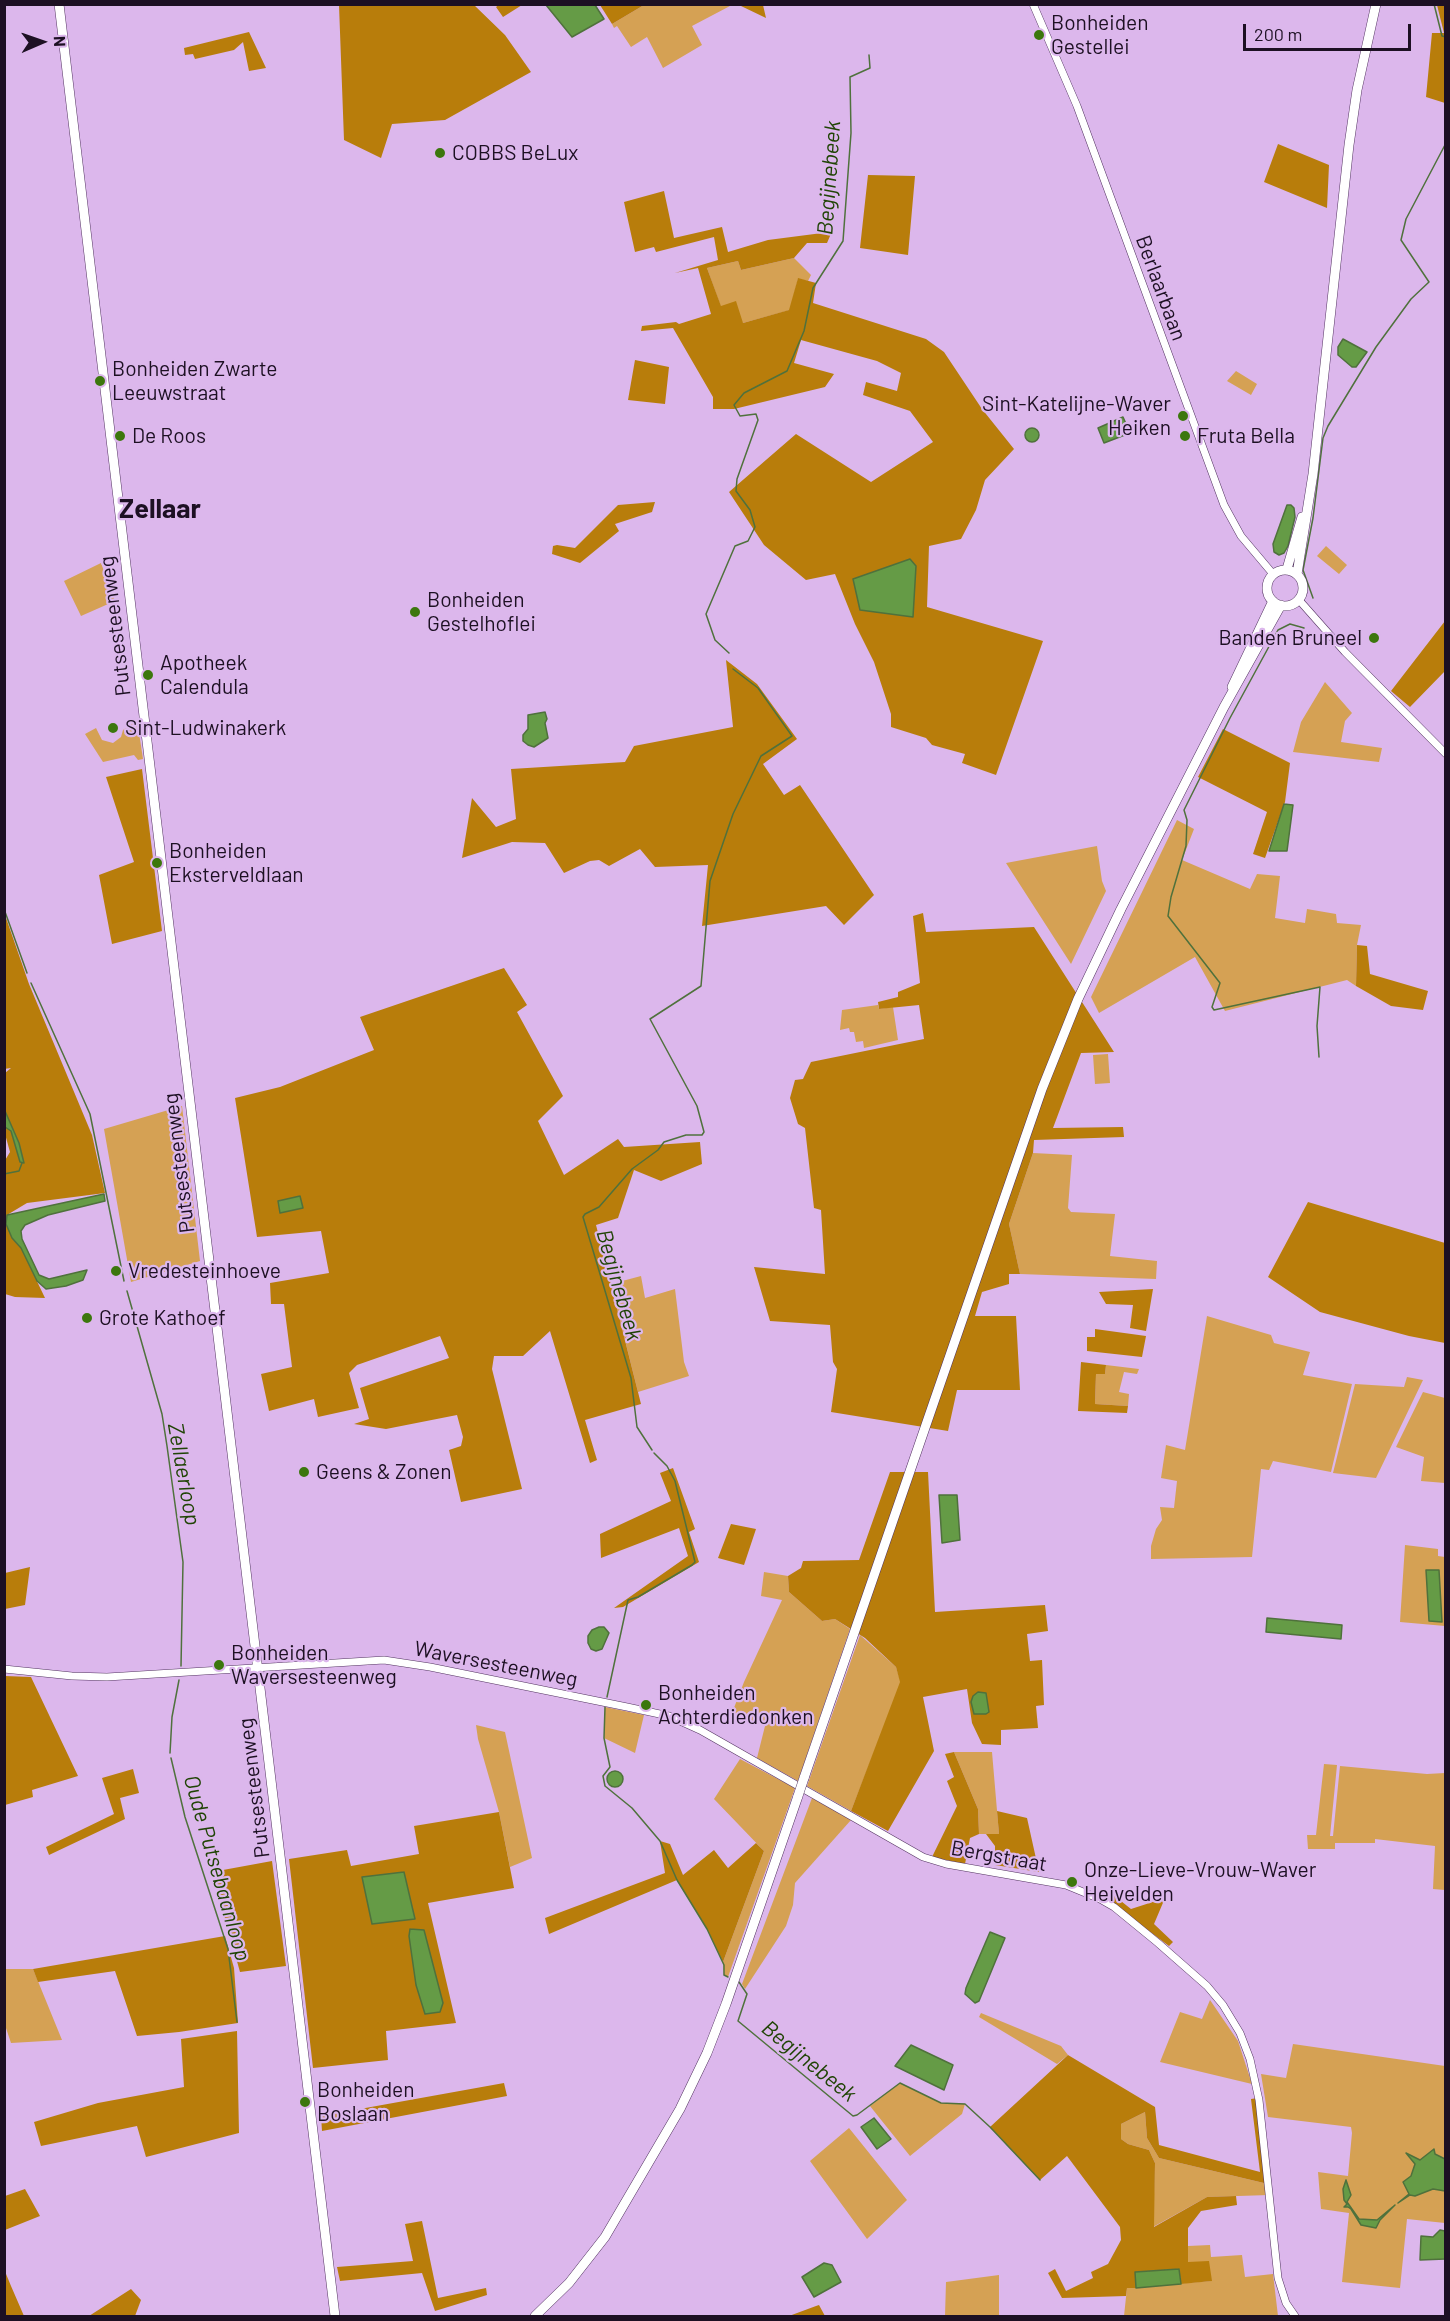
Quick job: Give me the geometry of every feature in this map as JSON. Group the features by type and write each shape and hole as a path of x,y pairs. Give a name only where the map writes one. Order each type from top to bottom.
{"main road":[{"name":"Putsesteenweg","path":"59,4 335,2316"},
{"path":"1298,574 1287,569 1273,574 1267,587 1269,596 1277,603 1291,605 1299,600 1304,586 1298,574 1313,474 1349,145 1359,81 1376,4"},
{"path":"1287,569 1298,533 1315,450"},
{"path":"535,2316 569,2283 605,2237 680,2109 704,2058 724,2011 1042,1089 1078,999 1120,909 1224,706 1255,656 1277,603"}],"street":[{"name":"Berlaarbaan","path":"1033,4 1077,106 1224,505 1241,536 1273,574"},
{"path":"1299,600 1330,637 1446,754"},
{"name":"Waversesteenweg","path":"4,1669 107,1677 356,1661 384,1660 409,1663 669,1716 700,1730 753,1760"},
{"name":"Bergstraat","path":"753,1760 923,1857 946,1864 1066,1885 1100,1899 1114,1907 1207,1986 1234,2021 1250,2059 1265,2147 1278,2278 1286,2303 1295,2316"}],"shaded area":[{"path":"500,4 522,5 503,17 496,7"},
{"path":"727,4 730,6 692,26 702,45 663,68 647,37 631,47 617,26 614,28 612,24 644,5"},
{"path":"339,5 474,5 505,35 531,72 445,120 392,124 381,158 344,140"},
{"path":"546,5 595,5 604,19 572,37"},
{"path":"600,5 644,5 612,24"},
{"path":"763,5 766,18 741,6"},
{"path":"1437,5 1445,5 1445,103 1426,97 1432,33 1444,33"},
{"path":"249,32 266,68 249,71 243,42 234,50 195,59 193,54 185,55 184,48"},
{"path":"1278,144 1329,165 1327,208 1264,182"},
{"path":"868,175 915,176 908,255 860,248"},
{"path":"664,191 674,238 722,227 728,252 768,240 830,232 827,243 807,243 794,258 741,270 738,261 707,268 721,306 736,301 743,323 789,310 798,278 816,283 813,303 926,339 944,352 982,409 1014,449 985,480 976,510 961,539 929,546 927,607 1043,641 996,775 962,763 965,754 932,745 926,738 891,727 891,714 874,662 855,624 835,574 806,580 764,545 729,492 796,434 871,482 933,442 910,411 863,395 866,382 897,391 901,373 877,361 801,340 794,363 834,374 825,387 734,409 713,409 713,397 673,328 641,331 642,326 676,322 679,324 711,314 698,268 675,273 718,260 714,237 656,252 654,247 635,252 624,202"},
{"path":"794,258 811,275 808,281 798,279 790,310 743,323 721,307 707,268 738,261 741,270"},
{"path":"1343,339 1367,352 1356,367 1352,367 1338,355 1338,347"},
{"path":"635,360 669,367 665,404 628,400"},
{"path":"1236,371 1257,384 1251,395 1227,381"},
{"path":"1123,417 1130,433 1104,443 1098,428"},
{"path":"1029,428 1035,428 1039,435 1035,442 1029,442 1025,438 1025,432"},
{"path":"655,502 652,512 615,524 619,531 580,563 552,554 553,546 575,548 618,505"},
{"path":"1287,505 1294,508 1295,517 1288,546 1284,553 1279,555 1274,552 1273,544"},
{"path":"1326,546 1347,565 1339,574 1317,556"},
{"path":"910,559 916,566 913,617 860,610 853,579"},
{"path":"101,563 115,601 81,616 64,581"},
{"path":"1445,621 1445,671 1410,707 1391,691"},
{"path":"726,660 757,684 797,739 763,764 784,795 800,785 874,895 844,925 826,906 702,926 708,865 655,867 640,849 609,866 599,860 590,861 564,873 545,843 512,842 462,858 472,798 496,827 516,819 511,769 625,762 634,746 733,727"},
{"path":"1325,682 1352,713 1345,721 1341,742 1382,748 1379,762 1293,752 1301,722"},
{"path":"545,712 548,738 534,747 528,745 523,741 523,735 528,729 528,715"},
{"path":"133,723 138,726 143,759 138,760 134,755 103,762 85,734 96,728 102,740 113,743 121,737 123,730"},
{"path":"1223,729 1290,763 1285,802 1265,858 1253,854 1267,812 1198,777"},
{"path":"142,769 162,931 112,944 99,875 134,862 106,777"},
{"path":"1284,804 1293,805 1287,851 1269,851"},
{"path":"1177,820 1194,829 1182,860 1250,889 1257,874 1280,876 1275,918 1305,923 1307,909 1336,914 1337,923 1361,925 1357,945 1356,986 1347,980 1225,1011 1195,957 1099,1013 1091,997"},
{"path":"1097,846 1102,881 1106,891 1071,964 1006,863"},
{"path":"923,913 926,932 1034,927 1114,1052 1081,1053 1053,1128 1123,1127 1124,1137 1034,1140 1033,1153 1009,1224 1020,1274 1009,1274 1009,1284 982,1292 975,1316 1016,1316 1020,1390 957,1390 948,1431 831,1412 837,1369 833,1362 830,1325 770,1321 754,1267 825,1274 821,1210 814,1208 805,1128 798,1124 790,1098 795,1080 803,1079 811,1062 924,1039 919,1005 879,1009 878,1002 898,997 898,992 920,983 913,916"},
{"path":"5,915 29,984 92,1135 105,1193 27,1203 7,1215 12,1238 21,1248 45,1298 15,1297 5,1294 4,1162 10,1152 4,1124 11,1131 20,1162 24,1163 19,1143 5,1111 5,1073 11,1068 4,1069"},
{"path":"1357,945 1367,946 1370,974 1428,991 1423,1010 1391,1006 1356,986"},
{"path":"504,968 527,1005 517,1012 563,1096 538,1121 564,1175 618,1139 624,1147 700,1142 702,1164 661,1181 634,1170 618,1218 596,1225 641,1404 585,1420 597,1460 590,1463 550,1331 523,1356 494,1356 492,1369 522,1489 461,1502 449,1450 461,1446 463,1437 457,1415 386,1429 354,1424 369,1419 360,1388 449,1358 440,1336 357,1365 349,1373 359,1408 318,1417 314,1399 269,1411 261,1374 292,1367 284,1304 271,1304 270,1283 329,1273 321,1231 257,1237 235,1098 280,1087 374,1050 360,1017"},
{"path":"878,1005 879,1009 893,1007 898,1040 864,1048 863,1041 856,1042 854,1032 850,1032 849,1028 840,1030 842,1010"},
{"path":"1108,1054 1110,1083 1095,1084 1093,1055"},
{"path":"182,1106 200,1261 131,1282 104,1129"},
{"path":"5,1111 19,1143 24,1163 20,1162 11,1131 5,1127"},
{"path":"1033,1153 1072,1155 1068,1208 1071,1212 1115,1214 1110,1256 1157,1261 1156,1279 1020,1274 1009,1224"},
{"path":"104,1194 105,1201 48,1215 25,1225 21,1231 22,1239 39,1275 49,1279 87,1270 83,1280 66,1286 46,1289 37,1281 21,1248 12,1238 6,1224 7,1215"},
{"path":"300,1196 303,1208 280,1213 278,1201"},
{"path":"1308,1202 1445,1243 1445,1343 1409,1336 1320,1312 1268,1277"},
{"path":"641,1276 645,1298 675,1289 684,1362 689,1376 638,1392 611,1284"},
{"path":"1153,1289 1146,1331 1130,1328 1133,1305 1106,1304 1099,1292"},
{"path":"1207,1316 1271,1335 1274,1343 1310,1352 1303,1375 1352,1384 1331,1472 1273,1461 1269,1470 1261,1469 1252,1557 1151,1559 1151,1546 1156,1529 1162,1520 1160,1507 1174,1508 1177,1481 1161,1478 1166,1445 1185,1450"},
{"path":"1095,1329 1146,1336 1142,1357 1087,1351 1087,1337 1095,1337"},
{"path":"1081,1362 1106,1365 1105,1374 1096,1374 1095,1404 1128,1406 1127,1413 1078,1411"},
{"path":"1106,1365 1139,1369 1137,1374 1124,1372 1119,1392 1129,1394 1128,1406 1095,1404 1096,1374 1105,1374"},
{"path":"1407,1377 1423,1380 1376,1478 1333,1473 1355,1384 1404,1387"},
{"path":"1423,1392 1445,1398 1445,1483 1421,1481 1424,1457 1396,1447"},
{"path":"673,1468 695,1529 689,1532 699,1562 623,1607 614,1608 688,1556 679,1528 601,1558 600,1534 671,1501 660,1473"},
{"path":"890,1472 928,1472 935,1612 1045,1605 1048,1631 1027,1634 1030,1661 1042,1660 1044,1705 1036,1706 1038,1728 1001,1730 1001,1745 982,1744 972,1723 967,1689 923,1697 934,1751 888,1831 851,1811 900,1682 896,1667 865,1638 835,1619 822,1621 789,1592 788,1576 801,1568 803,1561 859,1560"},
{"path":"939,1495 957,1495 960,1540 942,1543"},
{"path":"731,1524 756,1529 744,1565 718,1558"},
{"path":"1405,1545 1438,1549 1438,1556 1445,1557 1445,1626 1400,1622"},
{"path":"30,1567 25,1605 5,1609 5,1573"},
{"path":"1426,1570 1439,1570 1442,1622 1429,1621"},
{"path":"764,1572 788,1576 789,1592 822,1621 835,1619 850,1629 798,1781 757,1758 765,1726 732,1713 782,1600 761,1596"},
{"path":"1267,1618 1342,1625 1341,1639 1266,1632"},
{"path":"604,1627 609,1633 602,1649 596,1651 591,1649 588,1636 592,1630"},
{"path":"860,1635 896,1667 901,1683 851,1811 807,1786"},
{"path":"5,1676 31,1677 78,1776 32,1790 33,1797 5,1805"},
{"path":"978,1692 986,1693 989,1712 986,1714 974,1714 971,1702 973,1696"},
{"path":"605,1707 644,1715 635,1753 604,1738"},
{"path":"476,1725 505,1732 532,1858 510,1867 499,1812"},
{"path":"954,1752 992,1752 999,1834 979,1834 978,1809"},
{"path":"954,1752 978,1809 979,1834 970,1838 965,1864 932,1857 957,1806 947,1781 954,1777 945,1754"},
{"path":"740,1759 795,1788 728,1977 724,1975 723,1962 764,1851 714,1799"},
{"path":"1324,1764 1337,1765 1330,1836 1333,1836 1340,1766 1427,1774 1445,1773 1445,1890 1433,1889 1435,1846 1375,1839 1375,1843 1335,1843 1335,1849 1308,1849 1307,1835 1316,1835"},
{"path":"133,1769 139,1793 120,1798 125,1819 49,1855 46,1847 114,1814 102,1778"},
{"path":"615,1771 623,1779 615,1787 607,1779"},
{"path":"812,1798 851,1820 795,1883 793,1905 786,1926 745,1989 742,1984"},
{"path":"997,1811 1027,1818 1039,1872 995,1865 995,1846 986,1834 999,1834"},
{"path":"499,1812 514,1888 428,1903 456,2023 386,2031 388,2060 313,2068 289,1859 347,1850 351,1866 419,1854 414,1826"},
{"path":"660,1841 670,1844 683,1875 714,1850 728,1868 756,1843 764,1851 723,1962 707,1929 677,1880 549,1934 545,1918 665,1873"},
{"path":"272,1861 286,1966 240,1972 212,1872"},
{"path":"404,1872 415,1919 372,1924 362,1877"},
{"path":"1107,1890 1131,1909 1165,1898 1154,1924 1173,1942 1169,1946 1101,1895"},
{"path":"410,1929 424,1930 443,2003 440,2012 425,2014 416,1985"},
{"path":"990,1932 1005,1938 979,2001 975,2003 965,1994 966,1988"},
{"path":"225,1936 234,1968 238,2023 137,2036 115,1971 38,1982 33,1969"},
{"path":"5,1969 33,1969 62,2040 11,2043 5,2025"},
{"path":"1210,2000 1238,2041 1252,2084 1160,2062 1180,2012 1202,2019"},
{"path":"981,2013 1061,2046 1068,2055 1057,2064 979,2017"},
{"path":"237,2031 239,2133 146,2157 137,2126 41,2146 34,2122 98,2103 184,2087 181,2039"},
{"path":"1293,2044 1445,2066 1445,2223 1407,2219 1400,2288 1342,2282 1349,2213 1321,2209 1318,2172 1348,2176 1351,2127 1268,2117 1261,2074 1286,2078"},
{"path":"911,2045 953,2065 944,2090 895,2066"},
{"path":"1068,2055 1155,2107 1159,2145 1260,2172 1251,2099 1258,2098 1268,2184 1159,2158 1147,2138 1145,2112 1121,2124 1121,2139 1128,2144 1149,2150 1155,2163 1154,2227 1207,2197 1236,2196 1237,2205 1201,2211 1188,2228 1188,2262 1209,2261 1212,2281 1181,2284 1179,2269 1135,2272 1136,2288 1127,2288 1126,2296 1062,2298 1048,2273 1055,2269 1066,2291 1093,2278 1091,2272 1108,2264 1121,2240 1120,2227 1067,2156 1040,2180 990,2127"},
{"path":"504,2083 507,2096 322,2131 321,2116"},
{"path":"900,2083 941,2103 965,2104 962,2114 910,2156 870,2106"},
{"path":"1145,2112 1147,2138 1159,2158 1268,2184 1269,2195 1207,2197 1153,2227 1155,2163 1149,2150 1128,2144 1121,2139 1121,2124"},
{"path":"874,2118 891,2139 877,2149 861,2127"},
{"path":"849,2128 907,2200 867,2239 810,2161"},
{"path":"1434,2149 1435,2154 1445,2159 1445,2191 1433,2189 1415,2196 1410,2195 1398,2203 1409,2194 1403,2182 1411,2176 1415,2164 1406,2153 1420,2160"},
{"path":"1346,2180 1351,2195 1347,2202 1359,2219 1377,2220 1395,2205 1380,2220 1376,2228 1361,2225 1351,2209 1344,2207 1347,2204 1344,2200 1343,2189"},
{"path":"25,2189 40,2216 5,2230 5,2196"},
{"path":"422,2221 438,2298 486,2288 487,2295 435,2311 422,2273 340,2281 337,2267 413,2261 405,2224"},
{"path":"1440,2230 1445,2231 1445,2259 1420,2260 1421,2236 1433,2237"},
{"path":"1210,2245 1211,2257 1242,2255 1245,2277 1273,2274 1278,2316 1124,2316 1127,2288 1211,2281 1188,2262 1188,2246"},
{"path":"824,2263 832,2265 841,2282 814,2297 802,2277"},
{"path":"4,2269 11,2286 24,2316 5,2316"},
{"path":"1179,2269 1181,2284 1136,2288 1135,2272"},
{"path":"999,2275 999,2316 945,2316 946,2282"},
{"path":"131,2289 141,2300 135,2316 89,2316"},
{"path":"819,2305 825,2316 789,2316 816,2306"}],"waterway":[{"path":"1434,4 1442,36 1446,37"},
{"name":"Begijnebeek","path":"729,653 715,640 706,614 735,546 748,541 755,527 750,510 736,491 737,479 758,420 756,414 740,416 734,405 744,393 787,371 804,331 813,288 843,241 851,133 850,77 870,68 869,55"},
{"path":"1313,598 1303,570 1313,518 1323,438 1376,347 1411,299 1429,282 1401,240 1406,219 1446,143"},
{"path":"1304,628 1290,624 1278,630 1230,718 1184,810 1187,820 1186,846 1171,897 1168,916 1220,983 1212,1007 1214,1010 1320,987 1317,1026 1319,1057"},
{"name":"Begijnebeek","path":"652,1450 637,1427 631,1378 583,1217 599,1207 632,1169 658,1150 664,1142 686,1135 702,1135 704,1132 697,1106 650,1019 701,986 710,881 733,814 761,756 792,736 758,688 733,669"},
{"name":"Zellaerloop","path":"4,909 27,973"},
{"name":"Zellaerloop","path":"31,983 90,1114 124,1281"},
{"path":"4,1174 19,1171 22,1163"},
{"name":"Zellaerloop","path":"127,1291 162,1414 167,1446 183,1562 181,1666"},
{"name":"Begijnebeek","path":"607,1697 628,1600 638,1597 695,1562 675,1481 667,1466 654,1453"},
{"name":"Zellaerloop","path":"170,1753 172,1717 179,1680"},
{"name":"Begijnebeek","path":"605,1707 604,1738 610,1767 603,1776 605,1786 632,1808 660,1841 677,1880 707,1929 724,1965 724,1975 728,1977"},
{"name":"Oude Putsebaanloop","path":"171,1758 185,1817 228,1949 237,2022"},
{"name":"Begijnebeek","path":"739,1982 747,1994 738,2021 853,2116 900,2083 941,2103 965,2104 1040,2180"}],"place":[{"name":"Bonheiden Gestellei","path":"1039,35"},
{"name":"COBBS BeLux","path":"440,153"},
{"name":"Bonheiden Zwarte Leeuwstraat","path":"100,381"},
{"name":"Sint-Katelijne-Waver Heiken","path":"1183,416"},
{"name":"De Roos","path":"120,436"},
{"name":"Fruta Bella","path":"1185,436"},
{"name":"Bonheiden Gestelhoflei","path":"415,612"},
{"name":"Banden Bruneel","path":"1374,638"},
{"name":"Apotheek Calendula","path":"148,675"},
{"name":"Sint-Ludwinakerk","path":"113,728"},
{"name":"Bonheiden Eksterveldlaan","path":"157,863"},
{"name":"Vredesteinhoeve","path":"116,1271"},
{"name":"Grote Kathoef","path":"87,1318"},
{"name":"Geens & Zonen","path":"304,1472"},
{"name":"Bonheiden Waversesteenweg","path":"219,1665"},
{"name":"Bonheiden Achterdiedonken","path":"646,1705"},
{"name":"Onze-Lieve-Vrouw-Waver Heivelden","path":"1072,1882"},
{"name":"Bonheiden Boslaan","path":"305,2102"}],"district":[{"name":"Zellaar","path":"160,509"}]}
